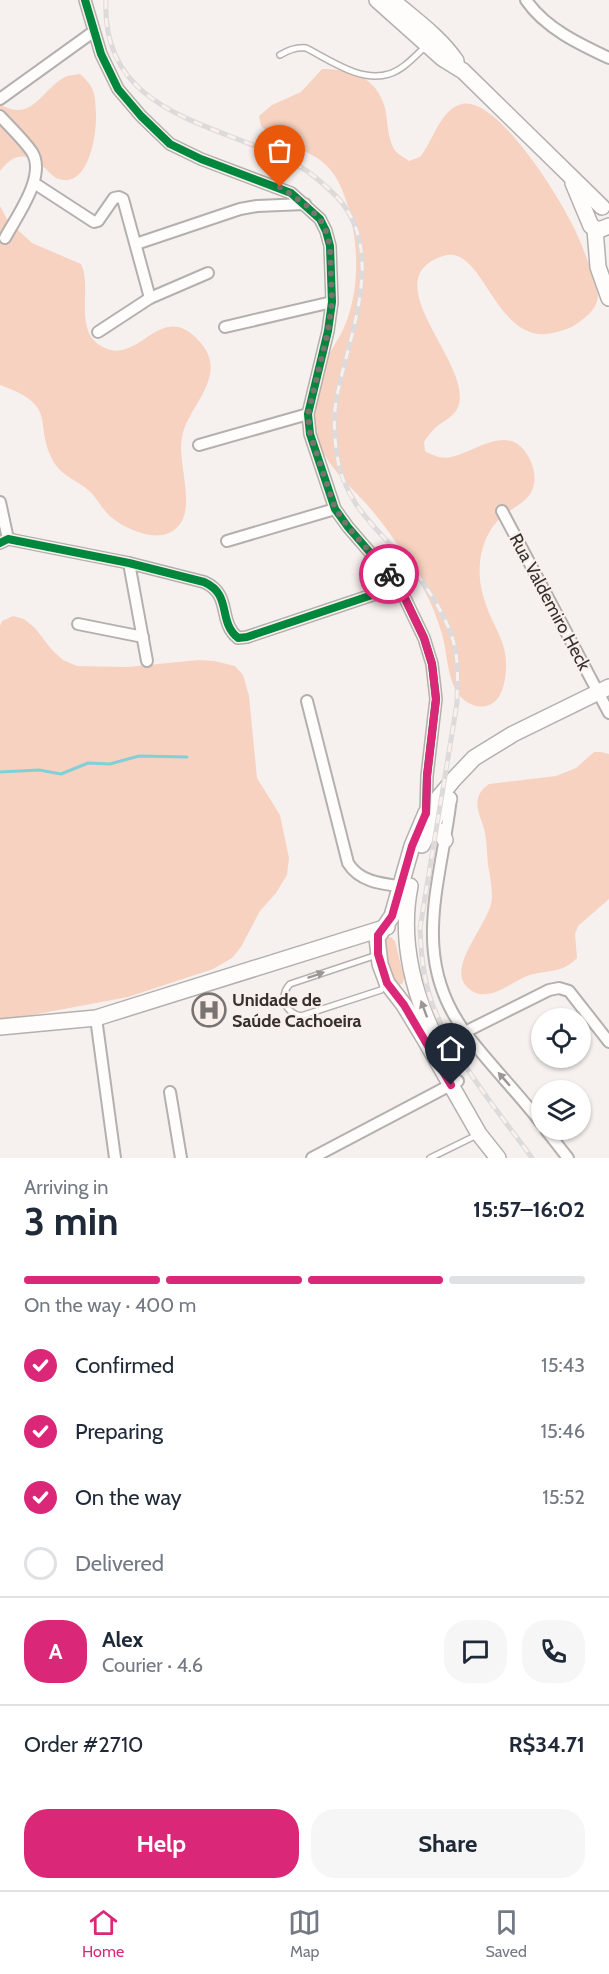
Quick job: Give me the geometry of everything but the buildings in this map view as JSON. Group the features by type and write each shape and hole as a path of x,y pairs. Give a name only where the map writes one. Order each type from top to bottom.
{"main road":[{"path":"377,0 401,14 449,50 462,71"},
{"path":"392,0 428,45 442,58 462,71 606,209"},
{"path":"570,174 600,225"},
{"path":"606,209 593,209 600,225 598,267 609,298"},
{"path":"494,1153 486,1130 389,986 380,941 445,798 474,759 513,734 605,698"},
{"path":"445,798 426,813 412,846 405,887 405,936 414,983 433,1034 479,1134 494,1153"},
{"path":"430,830 446,833"},
{"path":"380,941 395,927 405,936"},
{"path":"0,1027 96,1018 357,935 380,941"},
{"path":"389,986 398,992 406,992 414,983"}],"street":[{"path":"85,0 101,54 118,89 141,117 170,144 201,159 280,187 305,204 320,219 326,231 330,246 332,302 328,331 308,414 310,434 335,508 348,527 399,586 424,638 432,664 436,699 427,776 426,813"},
{"path":"526,0 532,9 551,26 609,58"},
{"path":"0,99 93,32"},
{"path":"0,116 31,151 36,164 34,183 5,238"},
{"path":"34,183 94,222 114,198 118,197 123,200 150,298"},
{"path":"136,244 240,209 305,204"},
{"path":"98,332 150,298 208,273"},
{"path":"225,327 332,302"},
{"path":"199,445 308,414"},
{"path":"0,502 4,541 129,563 204,582 215,587 220,596 230,631 238,638 247,637 399,586"},
{"path":"227,541 335,508"},
{"name":"Rua Valdemiro Heck","path":"502,511 605,698"},
{"path":"129,563 147,661"},
{"path":"78,624 143,637"},
{"path":"307,701 327,787 348,862 354,873 366,879 405,887"},
{"path":"427,776 445,798 446,833 432,935 433,958 438,983 448,1005 465,1032 531,1111"},
{"path":"465,1032 549,990 559,988 569,991 609,1042"},
{"path":"96,1018 115,1158"},
{"path":"312,1158 455,1083"},
{"path":"170,1092 181,1158"},
{"path":"554,1140 568,1158"}],"lane":[{"path":"280,55 290,49 306,48 355,72 373,76 389,74 401,68 428,45"},
{"path":"380,941 290,984 284,993 285,1003 291,1012 301,1016 389,986"},
{"path":"430,1158 479,1134"}],"shaded area":[{"path":"322,69 353,73 376,89 385,108 394,149 409,161 420,157 425,151 442,119 454,107 462,104 477,106 493,116 527,153 557,197 582,246 598,295 592,311 575,325 553,333 533,333 517,324 503,311 469,264 457,256 443,256 424,268 417,284 421,303 453,369 459,389 458,407 429,435 424,442 425,451 447,458 490,442 510,441 526,453 534,472 534,484 530,495 496,522 485,541 482,552 480,574 483,595 504,647 506,658 502,690 495,702 487,706 473,705 458,693 450,675 442,634 429,599 382,522 334,469 319,444 314,430 312,409 323,369 342,332 352,301 356,268 354,235 347,203 340,184 331,171 322,161 288,144 261,126 259,116 272,105 301,92"},
{"path":"80,74 93,91 96,114 95,134 89,158 83,169 76,177 67,180 56,178 33,160 22,156 11,160 0,171 0,104 11,109 21,110 29,107 57,82 70,75"},
{"path":"0,206 8,221 32,243 81,264 84,274 88,331 103,347 116,351 128,348 161,329 173,327 186,330 200,342 208,355 211,367 209,379 182,437 181,449 186,490 184,516 179,526 169,533 154,535 138,532 122,525 110,516 90,492 55,464 48,450 38,409 19,393 0,385"},
{"path":"13,616 24,619 63,660 77,666 128,667 198,660 235,666 243,675 249,696 257,778 280,815 289,858 287,875 276,893 260,911 241,947 232,958 213,969 128,997 0,1021 0,626 2,621"},
{"path":"594,752 609,754 609,899 578,926 575,934 577,958 571,963 559,969 527,976 490,994 475,993 462,979 462,968 471,944 485,919 492,897 486,837 478,807 480,793 489,784 556,776 576,768"},
{"path":"386,937 391,937 395,941 404,978 403,983 399,985 393,983 381,944"}],"waterway":[{"path":"0,772 39,770 61,774 88,763 110,764 139,756 187,757"}],"railway":[{"path":"106,0 109,35 119,63 136,85 158,103 184,117 270,152 304,169 337,197 352,219 360,242 362,267 360,294 335,411 335,440 341,473 355,503 410,566 431,594 449,628 457,662 457,703 420,928 424,971 436,1013 445,1032 480,1088 532,1158"}],"cycle path":[{"path":"85,0 101,54 118,89 141,116 170,144 201,159 291,193 320,219 326,231 330,246 332,302 328,331 308,414 310,434 335,509 399,586 424,638 432,664 436,699 427,776 426,813"},
{"path":"0,543 8,539 129,563 204,582 219,594 228,624 238,638 247,637 399,586"}],"way so far":[{"path":"280,187 305,204 320,219 330,246 332,302 328,331 308,414 310,434 335,508 348,527 389,574"}],"place":[{"name":"Unidade de Saúde Cachoeira","path":"209,1010"}],"route":[{"path":"389,574 399,586 424,638 432,664 436,699 427,776 426,813 402,876 395,909 378,935 378,954 387,983 404,1005 451,1085"}]}
